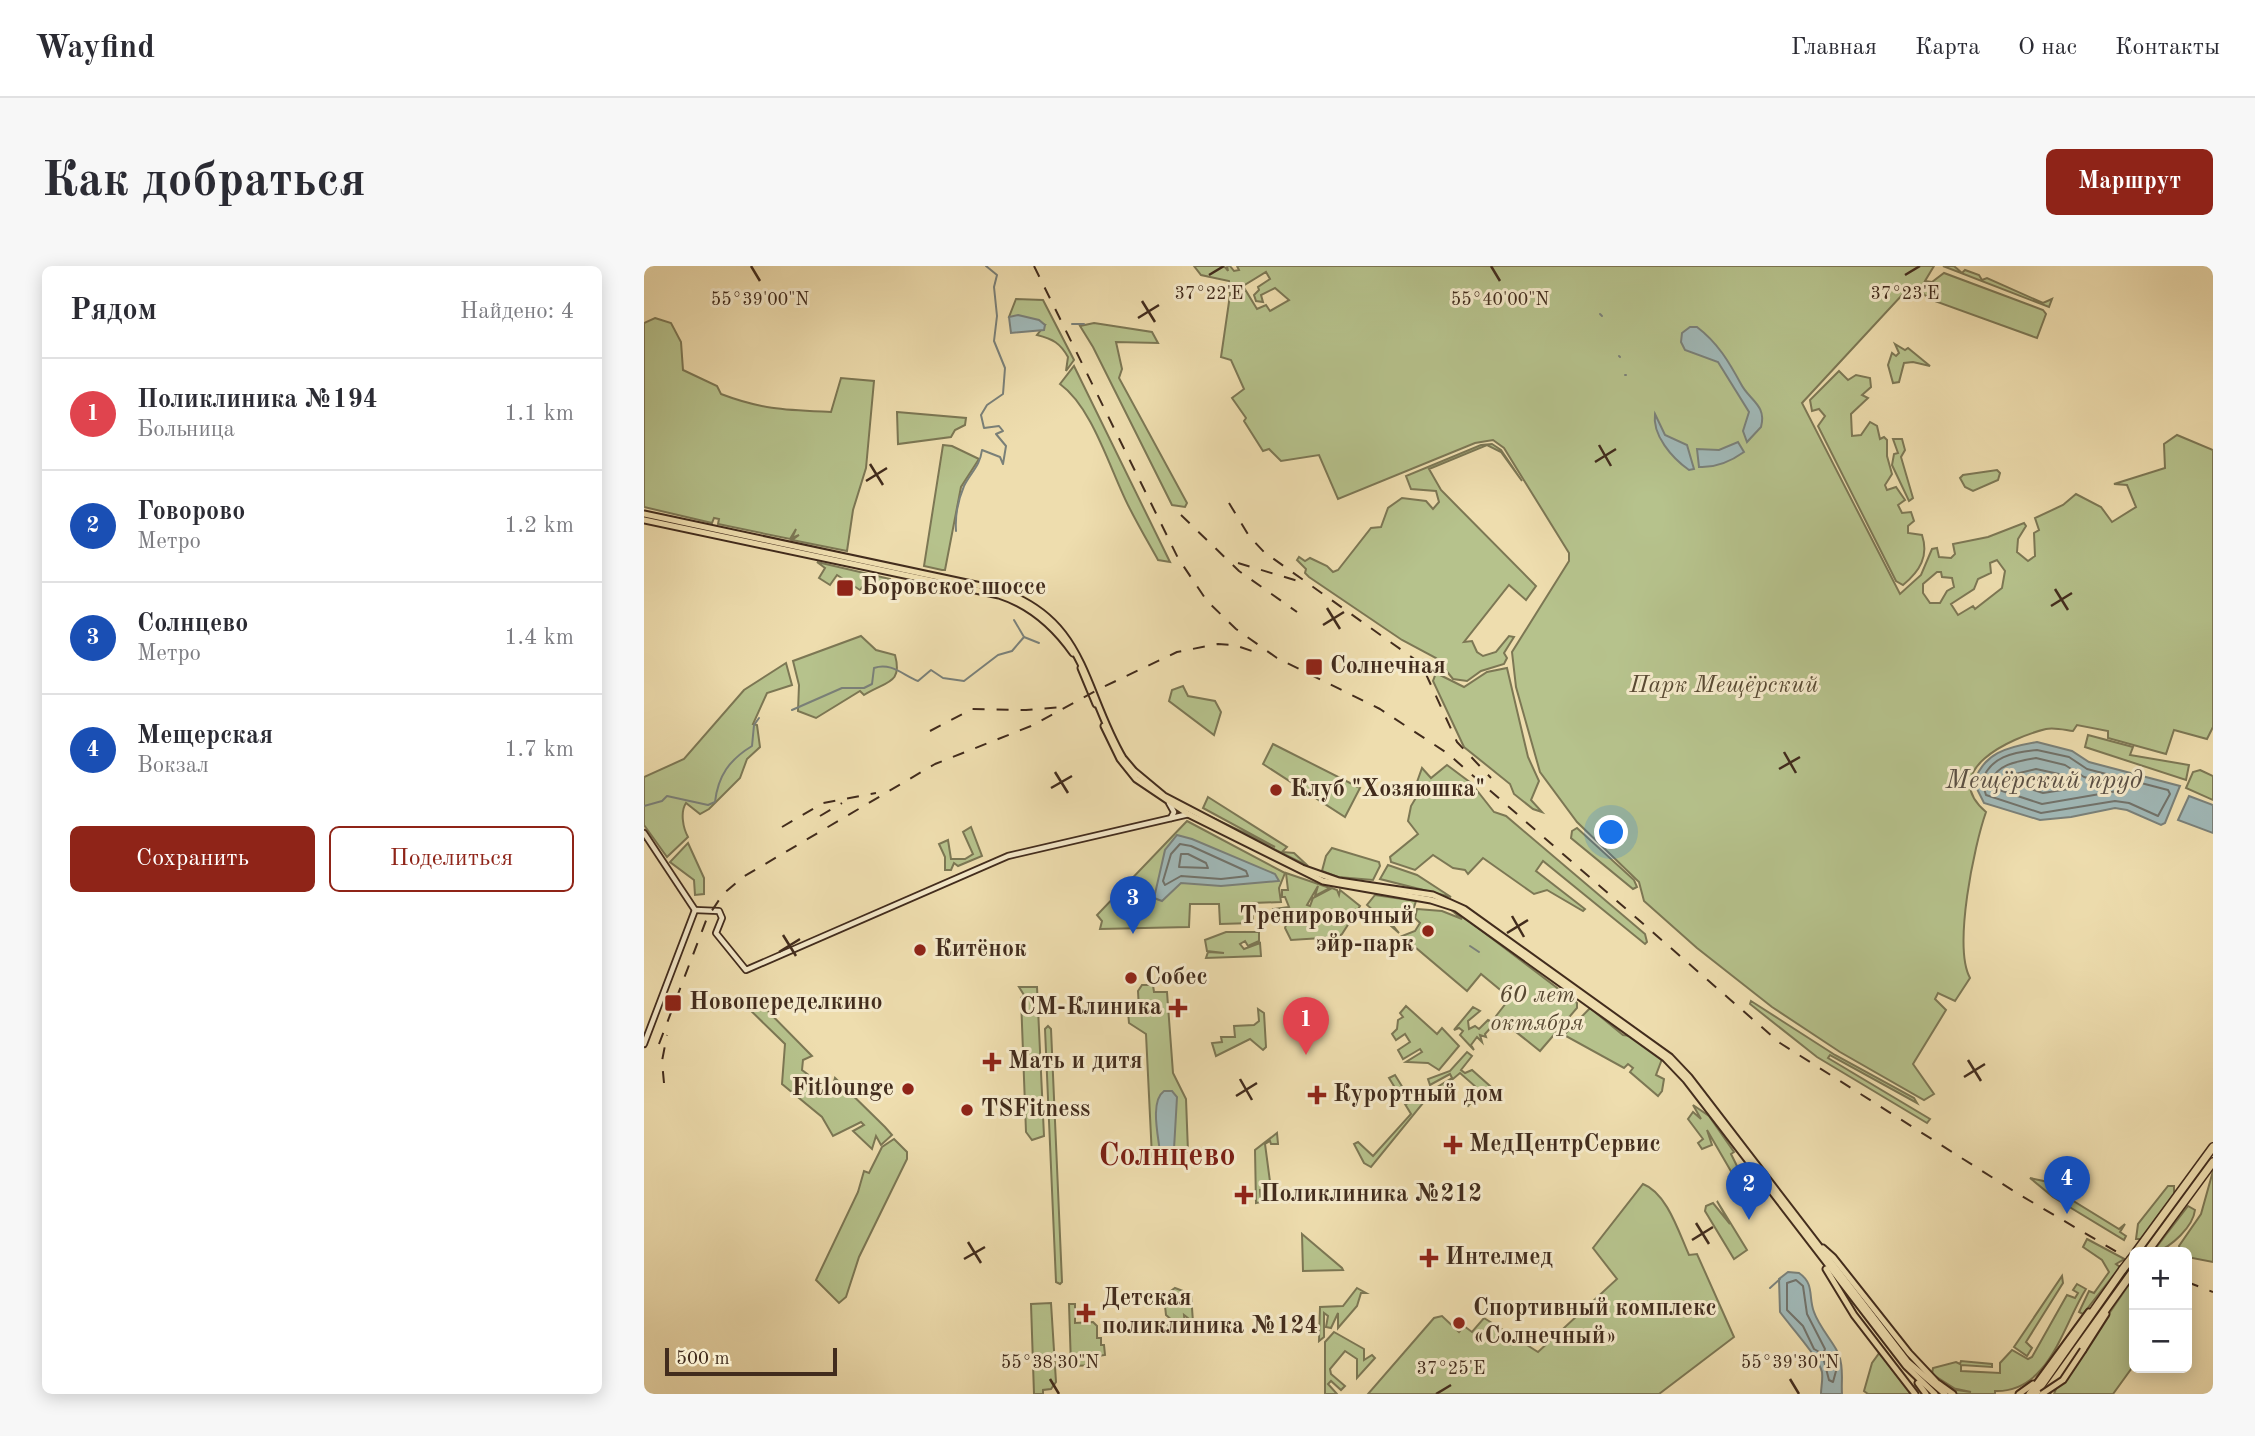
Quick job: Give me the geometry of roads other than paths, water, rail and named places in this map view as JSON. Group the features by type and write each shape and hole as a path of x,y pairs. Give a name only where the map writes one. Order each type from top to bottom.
{"highway":[{"path":"2139,1247 2213,1147"},
{"path":"2151,1247 2213,1162"},
{"path":"2046,1394 2117,1294 2129,1271"},
{"path":"2035,1394 2105,1294 2129,1271"}],"main road":[{"path":"644,514 995,589 1021,599 1057,627 1077,653 1113,738 1131,768 1159,792 1190,812 1323,881 1431,900 1466,914 1675,1067 1926,1394"},
{"path":"644,520 974,589 1020,603 1047,623 1073,653 1109,739 1124,766 1140,783 1169,803 1322,877 1433,895 1467,910 1677,1064 1908,1362 1949,1394"},
{"path":"1169,803 1174,812 1170,819"},
{"path":"695,910 719,911 722,918 716,933 746,970 1014,854 1170,819 1190,812"},
{"path":"644,833 695,910"},
{"path":"644,1044 695,910"},
{"path":"1814,1241 1833,1257 1909,1353 1949,1394"},
{"path":"1818,1254 1854,1315 1915,1394"},
{"path":"2029,1394 2105,1294"},
{"path":"2046,1394 2063,1380 2117,1294"},
{"path":"1906,1366 1935,1394"},
{"path":"2056,1394 2062,1368"},
{"path":"2019,1394 2042,1374"},
{"path":"2046,1394 2058,1380"}],"water":[{"path":"1018,315 1039,320 1045,325 1044,330 1011,333 1009,317"},
{"path":"1690,327 1697,327 1717,346 1744,390 1762,413 1761,427 1747,442 1743,431 1749,412 1718,362 1685,350 1681,342 1682,333"},
{"path":"1655,414 1665,435 1687,445 1694,469 1689,470 1664,445 1657,430"},
{"path":"1738,442 1744,452 1739,456 1717,465 1699,467 1697,449 1719,450"},
{"name":"Мещёрский пруд","path":"2037,742 2072,751 2089,762 2180,786 2165,823 2161,825 2127,810 2115,808 2040,820 1984,803 1974,783 1983,765 2006,749"},
{"path":"2189,796 2213,805 2213,833 2178,820"},
{"path":"1177,835 1275,874 1279,881 1221,886 1181,883 1162,901 1154,898 1165,850"},
{"path":"1164,1091 1172,1091 1177,1097 1174,1149 1168,1155 1160,1152 1156,1119 1157,1102"},
{"path":"1788,1272 1799,1273 1807,1282 1816,1318 1839,1355 1842,1394 1821,1394 1822,1372 1819,1365 1780,1312 1779,1279"}],"waterway":[{"path":"956,531 960,497 982,450 1000,457 1003,464 1006,446 996,434 1003,431 999,426 984,428 981,415 987,405 1003,394 1005,368 994,341 997,316 994,287 997,275 986,266"},
{"path":"1072,324 1084,324"},
{"path":"792,710 842,688 864,688 872,684 874,668 891,668 918,681 931,670 943,678 964,681 998,655 1012,651 1024,637 1014,620"},
{"path":"1024,637 1039,643"},
{"path":"644,806 662,801 667,796 708,805 715,802 726,770 752,746 754,725 759,718"},
{"path":"1470,946 1479,952"},
{"path":"1770,1288 1780,1279"}],"railway":[{"path":"1034,266 1178,558 1207,601 1236,629 1277,658 1380,709 1447,753 1780,1043 2020,1195 2129,1259"},
{"path":"1229,503 1249,536 1264,552 1417,661 1425,672 1457,742 1491,778"},
{"path":"1181,515 1239,571 1297,612"},
{"path":"1238,563 1298,581"},
{"path":"659,1044 707,918 723,894 743,877 935,764 1031,726 1101,688 1177,652 1218,644 1234,645 1258,653"},
{"path":"930,731 972,709 1026,710 1061,707"},
{"path":"782,827 823,803 876,793"},
{"path":"820,816 842,803"},
{"path":"664,1083 662,1061 667,1035"},
{"path":"2192,1284 2213,1292"}],"place":[{"name":"Боровское шоссе","path":"845,588"},
{"name":"Солнечная","path":"1314,667"},
{"name":"Клуб \"Хозяюшка\"","path":"1276,790"},
{"name":"Тренировочный эйр-парк","path":"1428,931"},
{"name":"Солнцево","path":"1133,934"},
{"name":"Китёнок","path":"920,950"},
{"name":"Собес","path":"1131,978"},
{"name":"Новопеределкино","path":"673,1003"},
{"name":"СМ-Клиника","path":"1178,1008"},
{"name":"Поликлиника №194","path":"1306,1055"},
{"name":"Мать и дитя","path":"992,1062"},
{"name":"Fitlounge","path":"908,1089"},
{"name":"Курортный дом","path":"1317,1095"},
{"name":"TSFitness","path":"967,1110"},
{"name":"МедЦентрСервис","path":"1453,1145"},
{"name":"Поликлиника №212","path":"1244,1195"},
{"name":"Мещерская","path":"2067,1214"},
{"name":"Говорово","path":"1749,1220"},
{"name":"Интелмед","path":"1429,1258"},
{"name":"Детская поликлиника №124","path":"1086,1313"},
{"name":"Спортивный комплекс «Солнечный»","path":"1459,1323"}],"district":[{"name":"Солнцево","path":"1167,1157"}],"park label":[{"name":"Парк Мещёрский","path":"1724,686"},
{"name":"60 лет октября","path":"1537,1010"}]}
